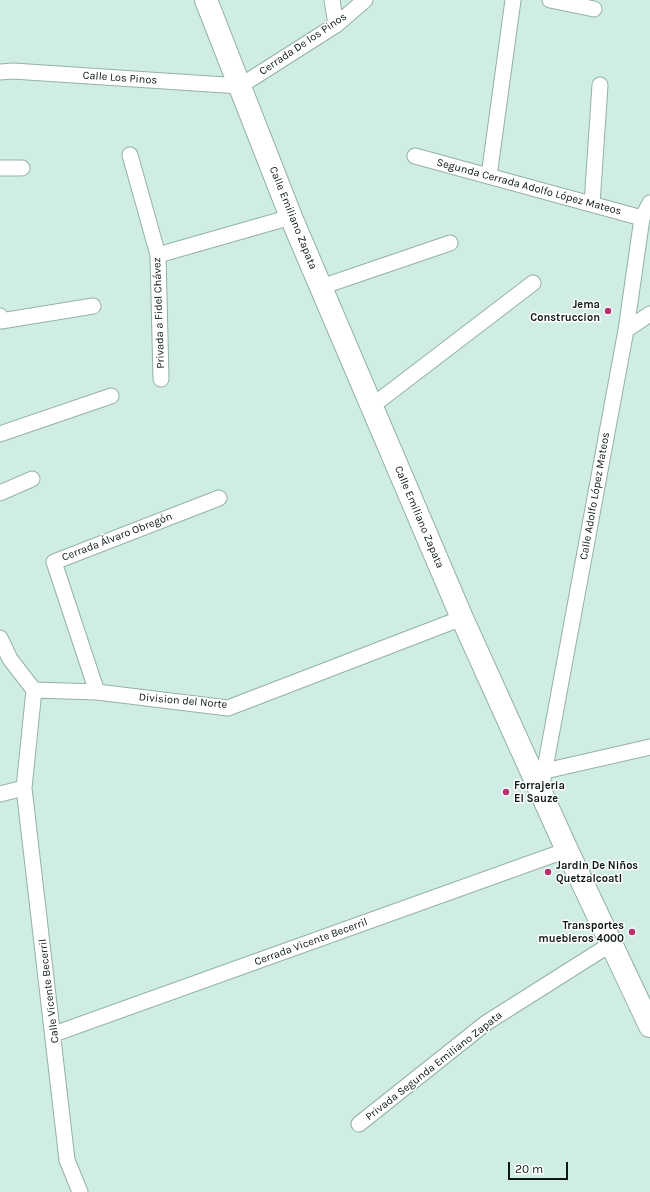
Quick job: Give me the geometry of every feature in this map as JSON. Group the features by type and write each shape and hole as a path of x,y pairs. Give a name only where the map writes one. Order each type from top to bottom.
{"main road":[{"name":"Calle Emiliano Zapata","path":"206,0 291,217 462,618 543,781 567,850 650,1025"}],"street":[{"path":"332,0 336,25"},
{"name":"Cerrada De los Pinos","path":"240,86 336,25 365,0"},
{"path":"489,176 513,0"},
{"path":"550,0 594,9"},
{"name":"Calle Los Pinos","path":"0,72 13,71 240,86"},
{"path":"592,204 600,85"},
{"name":"Privada a Fidel Chávez","path":"130,155 158,255 161,379"},
{"name":"Segunda Cerrada Adolfo López Mateos","path":"415,156 642,218"},
{"path":"0,168 22,168"},
{"name":"Calle Adolfo López Mateos","path":"543,781 626,330 642,218 650,203"},
{"path":"158,255 291,217"},
{"path":"321,287 450,243"},
{"path":"372,406 533,283"},
{"path":"0,316 1,322 93,306"},
{"path":"626,330 650,314"},
{"path":"0,434 110,396"},
{"path":"0,493 32,479"},
{"name":"Cerrada Álvaro Obregón","path":"97,692 54,562 219,498"},
{"name":"Division del Norte","path":"34,690 97,692 228,708 462,618"},
{"path":"0,638 5,658 34,690 24,788 0,794"},
{"path":"543,781 650,747"},
{"name":"Calle Vicente Becerril","path":"24,788 54,1034 67,1160 80,1192"},
{"name":"Cerrada Vicente Becerril","path":"54,1034 567,850"},
{"name":"Privada Segunda Emiliano Zapata","path":"359,1124 486,1024 611,944"}],"place":[{"name":"Jema Construccion","path":"608,311"},
{"name":"Forrajeria El Sauze","path":"506,792"},
{"name":"Jardin De Niños Quetzalcoatl","path":"548,872"},
{"name":"Transportes muebleros 4000","path":"632,932"}]}
